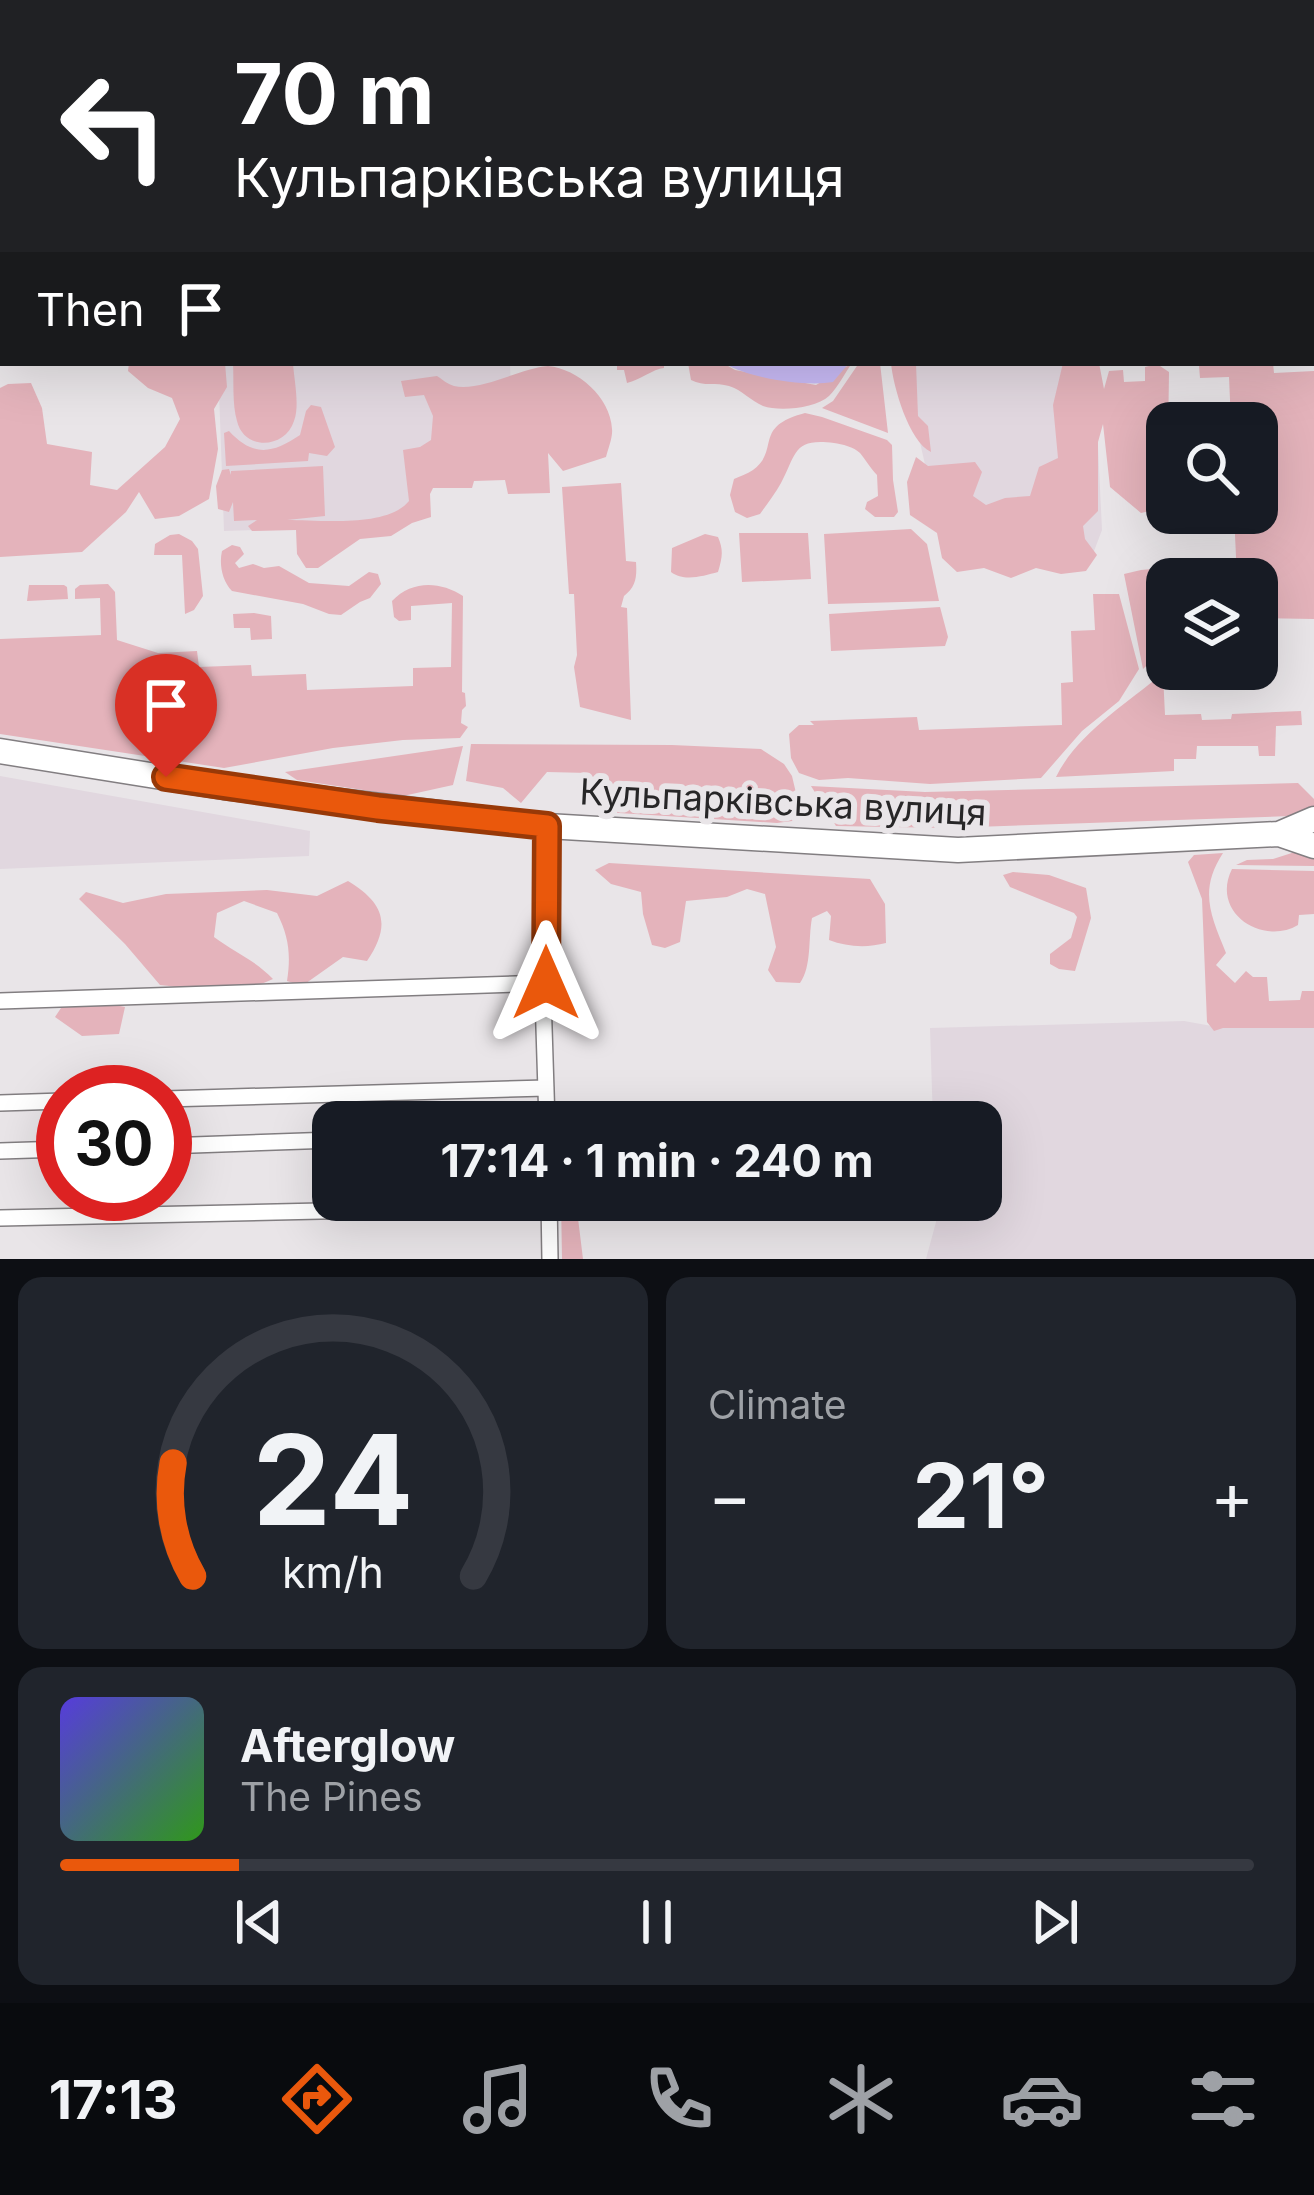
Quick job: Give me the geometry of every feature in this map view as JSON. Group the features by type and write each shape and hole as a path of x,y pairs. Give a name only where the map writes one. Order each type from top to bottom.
{"main road":[{"name":"Кульпарківська вулиця","path":"0,751 224,787 547,826 958,850 1279,835 1314,846"},
{"name":"Кульпарківська вулиця","path":"1279,835 1314,819"}],"street":[{"path":"547,826 543,996 547,1101"},
{"path":"0,1001 546,983"},
{"path":"192,1098 546,1088"},
{"path":"0,1103 36,1102"},
{"path":"192,1145 312,1141"},
{"path":"0,1151 36,1150"},
{"path":"0,1218 312,1209"},
{"path":"549,1221 550,1259"}],"shaded area":[{"path":"129,366 225,366 227,387 214,409 218,449 209,499 179,516 155,519 139,492 126,512 82,552 0,557 0,388 31,383 42,408 47,444 92,452 90,485 117,490 165,447 180,419 172,398 148,388 128,371"},
{"path":"218,366 510,366 513,463 427,467 429,515 387,526 224,531"},
{"path":"233,366 293,366 296,415 282,437 265,443 248,438 234,407"},
{"path":"548,366 581,379 599,396 612,432 606,457 563,471 548,453 550,493 508,494 505,480 474,481 472,488 433,488 431,517 391,536 360,539 318,568 306,568 297,554 296,530 252,531 248,526 257,520 234,521 233,502 229,512 218,509 216,486 222,470 229,469 231,475 231,471 323,466 325,516 287,520 352,521 399,510 409,501 403,450 431,440 433,416 424,395 405,397 401,381 437,376 464,387"},
{"path":"617,366 664,366 627,383 624,370"},
{"path":"689,366 728,366 816,385 850,366 823,400 779,409 763,406 729,386 691,380"},
{"path":"730,366 846,366 833,382 808,383"},
{"path":"857,366 880,366 888,433 822,408 833,401"},
{"path":"892,366 916,366 918,416 928,426 931,452 909,426"},
{"path":"903,366 1094,366 1102,530 1091,559 946,557"},
{"path":"1062,366 1100,366 1104,389 1109,371 1123,370 1124,382 1145,381 1145,367 1149,366 1169,372 1169,402 1146,402 1146,512 1141,513 1110,487 1103,424 1098,442 1098,511 1083,526 1085,539 1097,555 1086,571 1061,574 1036,568 1011,578 984,568 957,572 942,558 937,533 910,515 907,482 916,457 928,466 975,462 982,472 973,496 986,505 1030,496 1039,467 1058,458 1053,405"},
{"path":"1199,366 1273,366 1274,373 1314,371 1314,619 1278,618 1278,558 1236,558 1235,534 1278,534 1278,402 1230,402 1229,377 1200,378"},
{"path":"311,405 321,407 335,447 327,456 309,453 308,461 226,466 224,433 229,431 255,449 272,449 300,435"},
{"path":"805,413 892,445 898,512 894,517 875,517 865,509 878,496 877,475 860,453 821,442 798,450 760,514 747,518 735,512 730,495 734,479 761,462 778,425"},
{"path":"621,483 626,561 636,562 635,581 621,607 627,608 631,720 580,707 562,487"},
{"path":"911,529 927,544 939,601 828,604 824,534"},
{"path":"739,533 808,533 811,579 742,582"},
{"path":"179,534 198,549 203,596 185,614 182,555 154,555 155,544"},
{"path":"705,534 720,542 718,572 688,577 671,572 672,548"},
{"path":"232,545 244,554 235,563 239,568 279,566 309,583 349,586 369,572 378,574 381,584 370,598 341,615 232,591 221,561 222,551"},
{"path":"1146,570 1143,669 1124,574"},
{"path":"108,584 115,592 117,640 158,653 197,651 199,667 251,665 252,676 306,674 307,690 413,686 413,668 451,667 452,603 411,606 411,620 399,621 392,601 417,586 454,591 463,596 462,692 466,706 461,723 468,727 460,738 333,748 224,768 0,734 0,639 101,635 100,598 75,599 75,589"},
{"path":"29,585 64,585 68,599 27,601"},
{"path":"1093,594 1119,594 1139,669 1119,701 1082,731 1041,778 930,784 819,780 799,773 791,758 789,734 799,725 814,725 810,721 917,717 919,730 1062,725 1061,683 1073,682 1071,631 1095,630"},
{"path":"940,607 948,637 945,646 831,651 829,614"},
{"path":"233,614 271,616 272,639 251,640 250,628 234,628"},
{"path":"1146,686 1164,690 1165,715 1201,714 1202,720 1301,711 1302,725 1276,726 1275,756 1259,756 1258,746 1197,746 1196,759 1174,759 1174,771 1056,777 1076,747"},
{"path":"471,744 761,749 784,764 792,776 800,810 792,821 777,823 603,812 589,773 547,772 521,803 503,788 466,781"},
{"path":"463,746 453,785 403,796 297,780 285,772"},
{"path":"0,776 310,831 309,856 0,869"},
{"path":"1298,783 1314,799 1314,811 1291,816 947,828 836,826 811,786 925,792"},
{"path":"1298,851 1314,854 1314,866 1236,865 1247,860"},
{"path":"1223,853 1209,891 1226,953 1216,965 1235,983 1246,971 1253,977 1267,977 1269,1001 1300,1000 1302,991 1314,991 1314,1028 1214,1031 1207,1022 1202,899 1188,862 1194,855"},
{"path":"609,863 870,879 885,904 886,943 857,946 829,940 831,916 827,911 812,918 808,960 800,983 776,982 768,970 776,947 765,894 747,889 727,897 686,901 680,942 665,948 652,945 641,892 611,884 595,870"},
{"path":"1232,869 1314,871 1314,914 1299,915 1298,925 1284,930 1256,928 1234,912 1228,899"},
{"path":"1003,875 1049,875 1086,888 1091,918 1075,971 1050,964 1050,954 1071,938 1077,917 1010,887"},
{"path":"348,881 370,898 380,915 375,948 367,961 343,957 302,986 287,981 288,946 277,913 244,901 217,913 214,937 273,979 246,988 203,989 160,985 79,899 86,892 123,903 166,894 267,890 317,896"},
{"path":"101,1002 125,1007 119,1034 82,1036 55,1017 63,1005"},
{"path":"1184,1021 1223,1028 1314,1028 1314,1259 926,1259 936,1221 1002,1221 1002,1101 932,1101 930,1028"},
{"path":"561,1221 578,1221 583,1259 562,1259"}],"route":[{"path":"166,777 378,808 547,826 546,983"}]}
